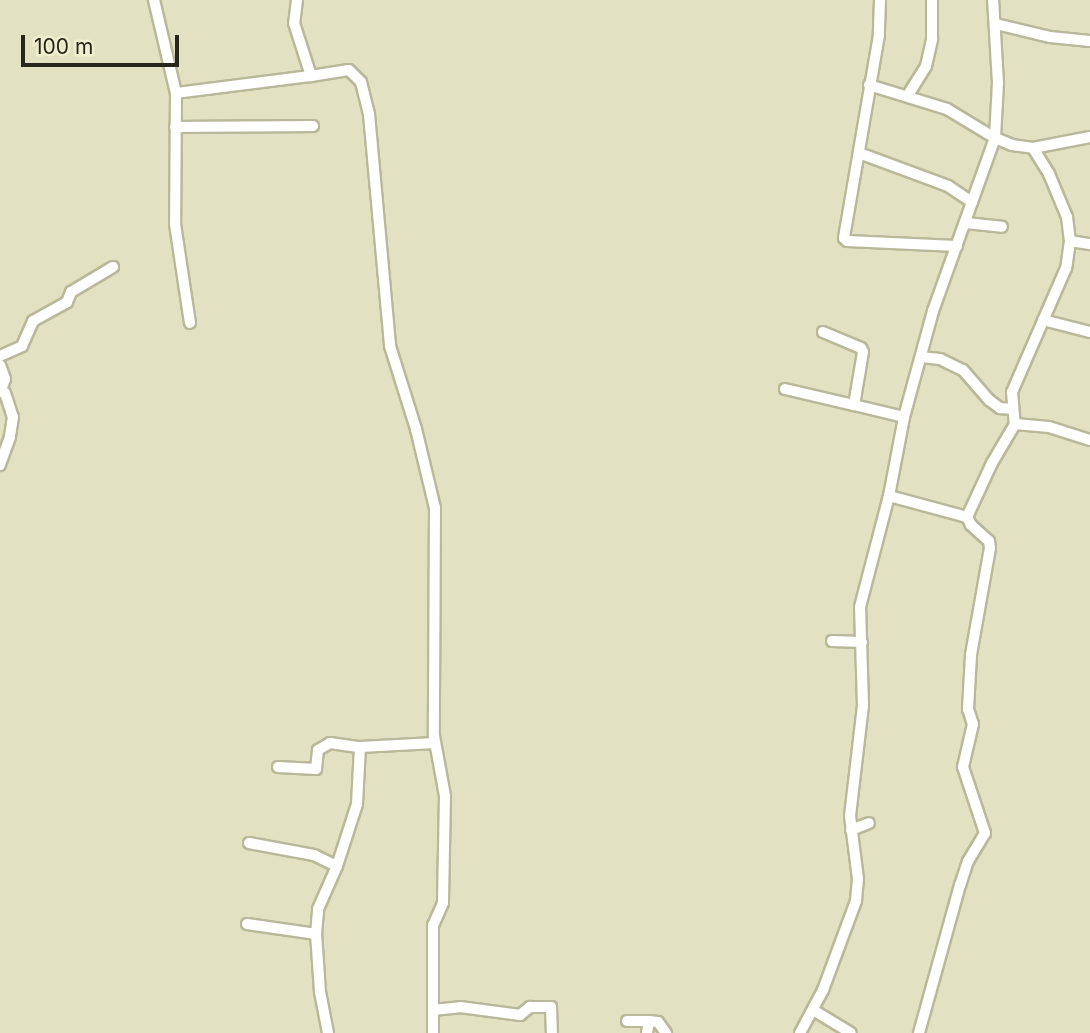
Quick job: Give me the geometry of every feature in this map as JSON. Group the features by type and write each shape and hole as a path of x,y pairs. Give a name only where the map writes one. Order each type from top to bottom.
{"street":[{"path":"154,0 176,93 176,235 190,323"},
{"path":"296,0 294,23 311,76"},
{"path":"880,0 879,35 845,240 957,246"},
{"path":"908,95 926,66 932,39 932,0"},
{"path":"800,1033 841,945 856,901 858,879 850,830 863,706 860,607 889,496 904,417 933,311 995,138 996,24 993,0"},
{"path":"996,24 1050,37 1090,41"},
{"path":"176,93 349,70 357,74 369,114 390,346 416,429 435,508 435,743 445,796 443,903 433,925 433,1033"},
{"path":"869,85 947,109 995,138 1012,145 1032,148 1090,137"},
{"path":"174,127 313,126"},
{"path":"967,517 992,463 1015,424 1012,392 1066,268 1070,241 1067,217 1049,174 1032,148"},
{"path":"859,153 948,186 972,202"},
{"path":"966,223 1002,227"},
{"path":"1070,241 1090,243"},
{"path":"0,356 22,346 33,321 67,302 71,292 113,267"},
{"path":"1043,320 1090,332"},
{"path":"823,332 861,348 863,352 854,405"},
{"path":"921,357 940,359 963,370 989,400 1000,408 1013,410"},
{"path":"0,365 5,380 1,391 8,399 13,417 10,438 0,465"},
{"path":"785,389 904,417"},
{"path":"1015,424 1049,427 1090,440"},
{"path":"889,496 967,517 971,525 989,541 990,548 971,655 968,709 972,724 963,767 985,833 964,873 919,1033"},
{"path":"832,640 862,642"},
{"path":"278,767 316,769 318,750 330,743 360,747 435,743"},
{"path":"328,1033 320,992 316,934 318,909 337,866 357,804 360,747"},
{"path":"850,830 869,823"},
{"path":"249,843 314,855 337,866"},
{"path":"247,924 316,934"},
{"path":"433,1010 460,1007 520,1015 525,1014 530,1007 551,1007 552,1033"},
{"path":"813,1010 851,1033"},
{"path":"627,1021 648,1027 658,1022 666,1033"}]}
